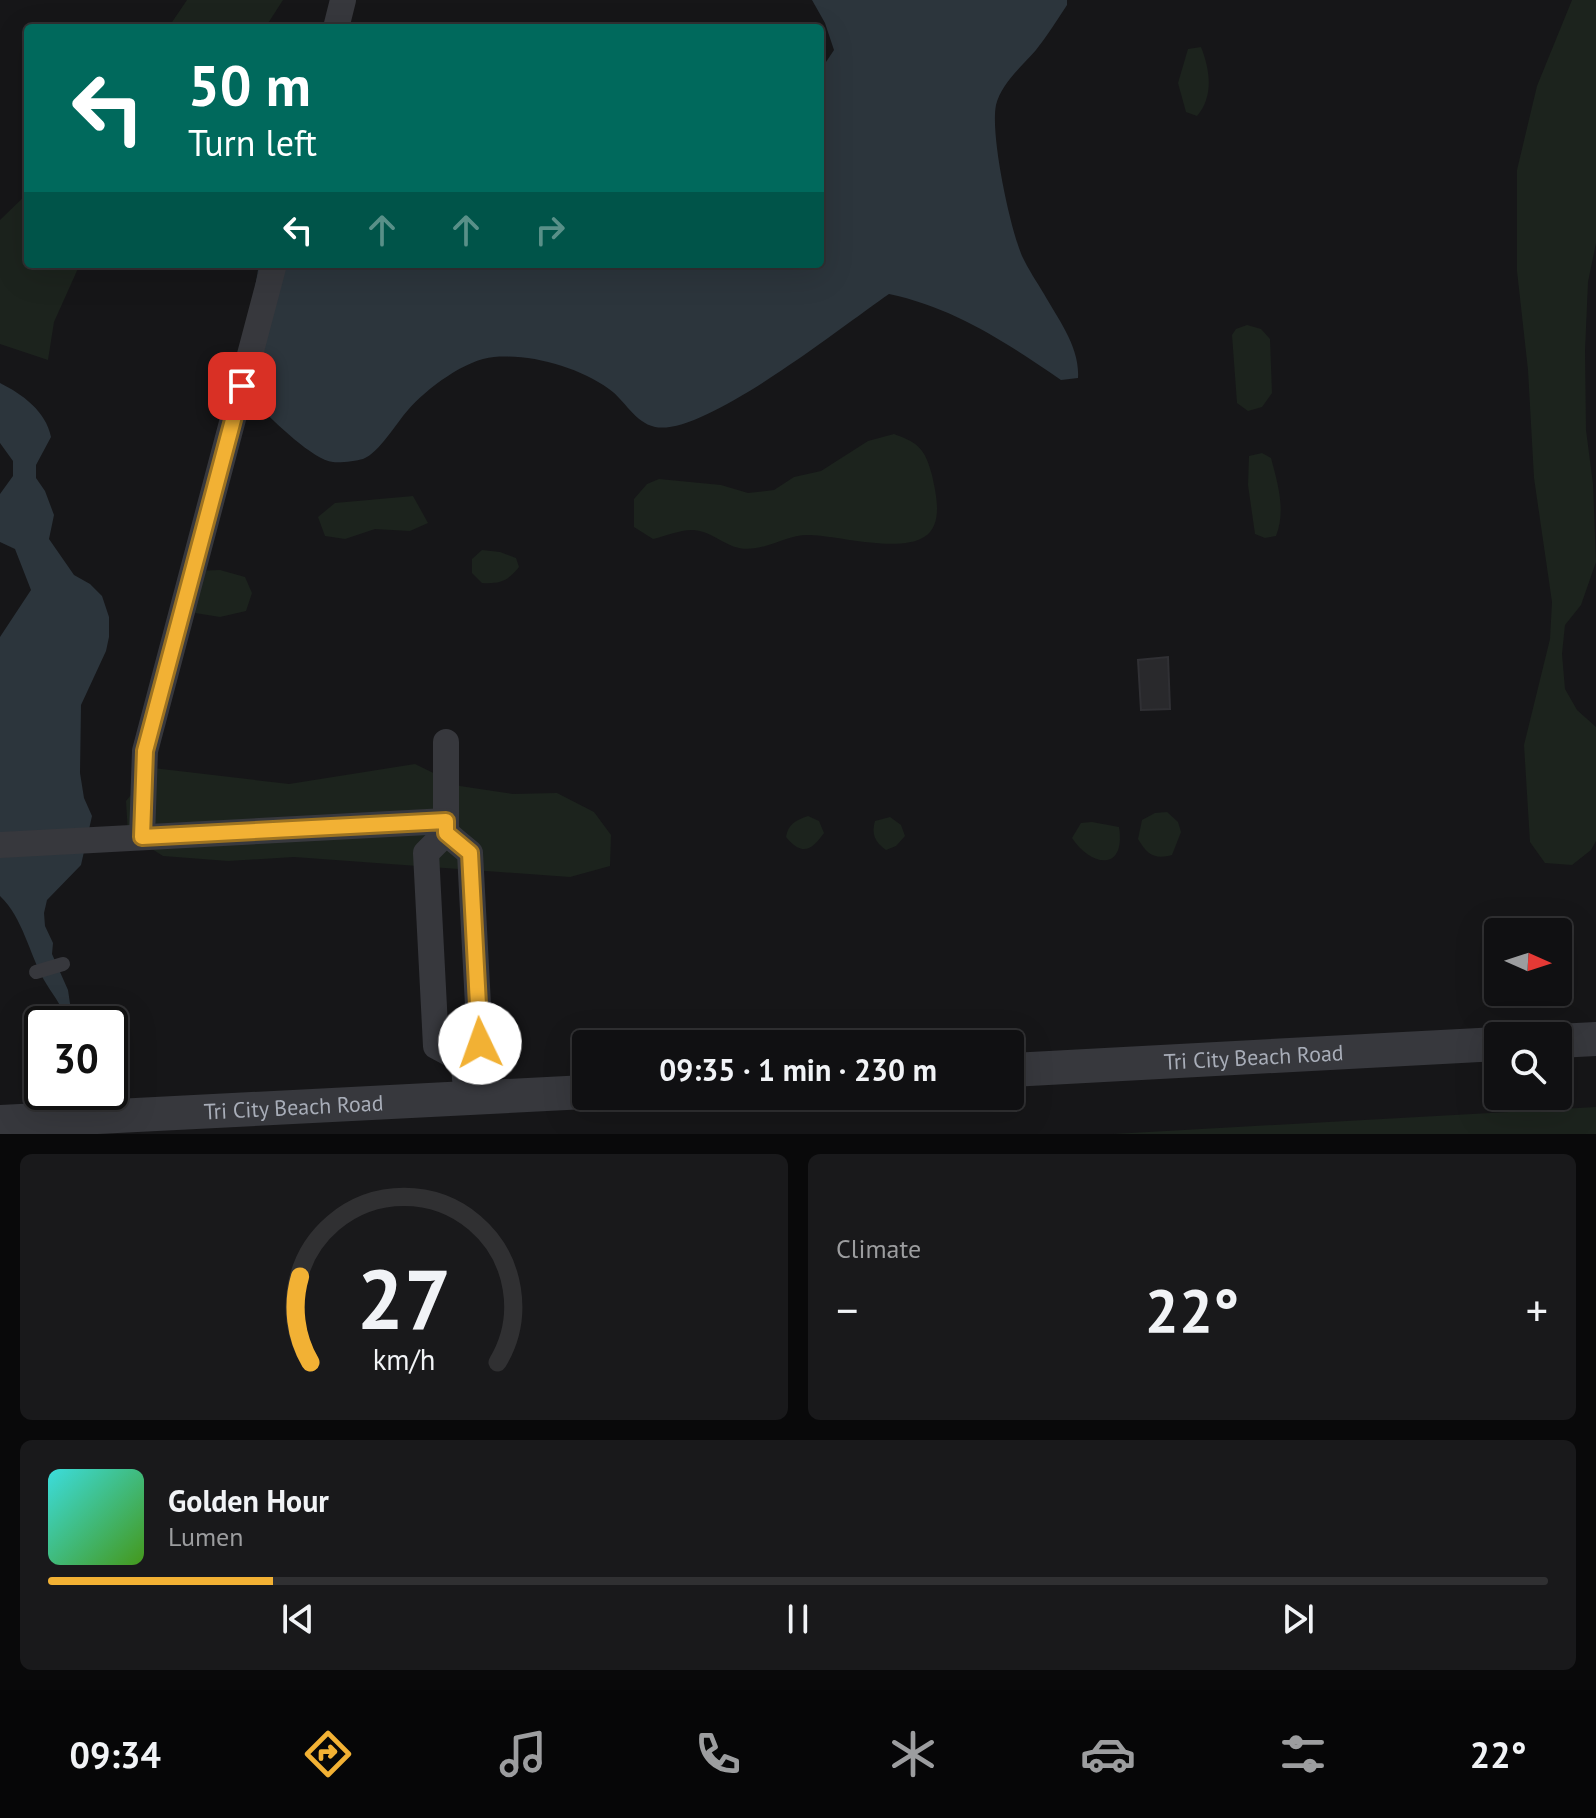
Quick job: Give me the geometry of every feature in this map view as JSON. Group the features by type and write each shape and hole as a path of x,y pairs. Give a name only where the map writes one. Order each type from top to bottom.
{"street":[{"path":"337,24 343,0"},
{"path":"142,837 145,751 273,268"},
{"path":"446,742 446,827 426,853 436,1046 464,1061"},
{"path":"0,845 446,827 470,853 480,1043 464,1061 466,1098"},
{"path":"1572,1040 1596,1039"},
{"name":"Tri City Beach Road","path":"1024,1069 1484,1045"},
{"name":"Tri City Beach Road","path":"0,1122 572,1093"}],"lane":[{"path":"36,972 63,964"}],"shaded area":[{"path":"187,0 283,0 268,24 171,24"},
{"path":"812,0 1067,0 1067,5 1044,39 1002,90 995,119 1002,181 1017,243 1072,344 1078,378 1061,380 980,328 936,308 889,294 774,376 706,415 677,425 655,427 648,424 635,416 609,389 569,368 539,360 494,357 459,369 425,393 369,456 336,462 323,459 299,443 243,391 243,358 258,268 824,268 824,65 834,50 825,23"},
{"path":"1572,0 1596,0 1596,243 1588,282 1585,351 1586,430 1593,484 1596,562 1581,605 1565,625 1562,654 1565,689 1577,710 1596,727 1596,841 1591,850 1572,865 1545,863 1530,842 1524,745 1550,639 1552,602 1534,478 1528,370 1517,271 1517,170 1537,86"},
{"path":"1201,47 1209,83 1206,100 1197,116 1186,112 1178,83 1188,49"},
{"path":"24,197 24,268 78,268 54,322 48,360 0,344 0,220"},
{"path":"1247,325 1261,329 1270,339 1272,393 1262,407 1248,411 1237,403 1232,335 1236,329"},
{"path":"0,383 32,404 44,419 51,437 36,465 36,478 45,491 54,515 49,539 74,575 102,596 109,617 106,651 81,705 80,773 84,798 92,816 81,865 47,900 44,913 45,926 53,943 52,954 68,990 70,1006 61,1006 44,980 20,925 0,896 0,637 31,590 15,549 0,542 0,494 13,476 13,461 0,443"},
{"path":"894,434 915,444 923,453 935,491 937,509 934,525 924,537 913,542 885,544 801,535 748,549 733,546 700,531 684,531 653,539 634,527 634,499 647,484 659,479 721,485 748,493 774,490 794,477 821,471 868,441"},
{"path":"1262,453 1271,458 1281,507 1276,536 1265,538 1255,534 1248,485 1249,456"},
{"path":"413,496 428,523 410,531 375,529 345,539 325,536 318,517 335,503"},
{"path":"482,550 516,558 519,567 503,581 482,583 472,573 472,559"},
{"path":"220,570 245,577 252,593 246,611 220,617 195,613 194,571"},
{"path":"415,764 460,786 513,794 557,793 594,812 611,835 610,866 570,877 294,857 228,861 163,856 128,834 126,801 153,768 289,784"},
{"path":"1167,812 1178,822 1181,832 1172,855 1156,856 1148,852 1138,839 1142,820 1155,813"},
{"path":"808,816 819,821 824,833 815,844 802,849 786,837 793,823"},
{"path":"890,817 901,825 905,836 896,846 886,850 879,844 873,830 875,821"},
{"path":"1081,823 1119,827 1120,841 1112,858 1098,859 1089,855 1072,838"},
{"path":"1596,1107 1596,1134 1113,1134 1572,1110"}],"building":[{"path":"1168,657 1170,709 1141,710 1138,660"}],"route":[{"path":"242,386 145,751 142,837 446,821 446,833 470,853 480,1043"}]}
